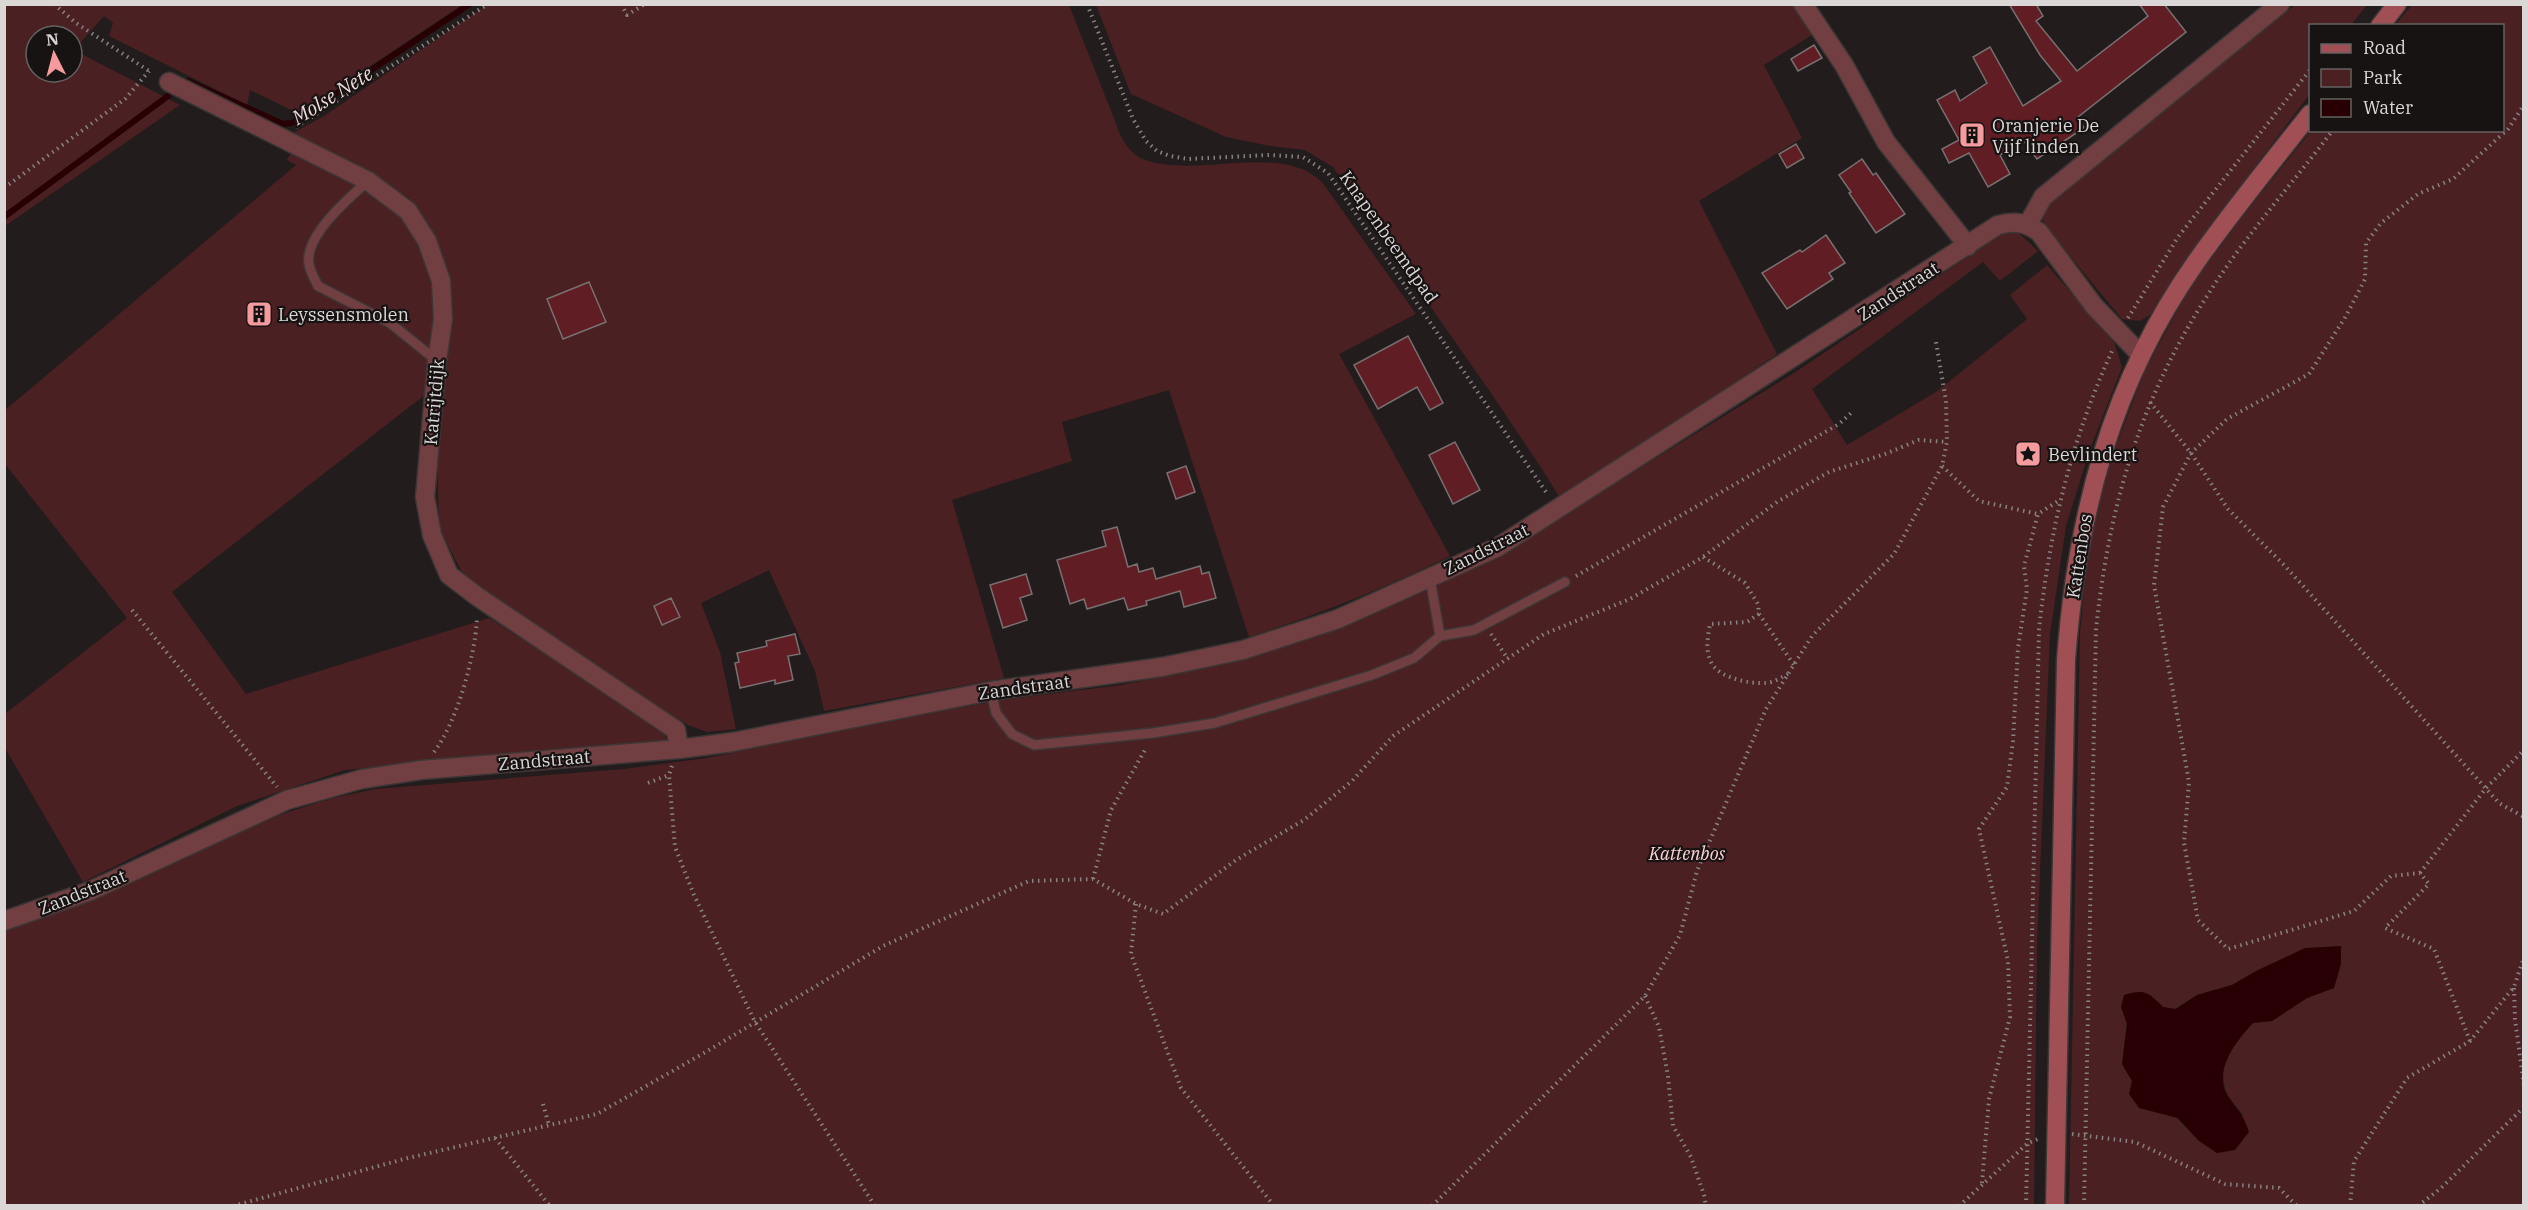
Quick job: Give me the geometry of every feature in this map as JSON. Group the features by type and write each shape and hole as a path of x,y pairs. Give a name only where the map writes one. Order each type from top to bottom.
{"main road":[{"path":"2382,24 2397,4"},
{"name":"Kattenbos","path":"2055,1206 2066,660 2078,550 2100,456 2115,413 2141,355 2166,308 2196,262 2309,115"}],"street":[{"path":"1803,4 1844,65 1886,142 1968,246"},
{"path":"2141,355 2094,306 2039,232 2028,224 2043,197 2280,4"},
{"name":"Katrijtdijk","path":"169,82 282,136 368,181 408,211 427,241 441,281 443,319 425,497 432,535 449,575 478,597 676,730 679,749"},
{"name":"Zandstraat","path":"4,921 90,891 287,800 362,779 421,770 679,749 733,742 991,691 1162,667 1243,650 1338,619 1498,547 1998,225 2013,222 2028,224"}],"lane":[{"path":"368,181 350,197 315,237 308,263 318,286 390,323 437,361"},
{"path":"1430,578 1440,636"},
{"path":"991,691 996,713 1012,734 1035,745 1153,733 1215,723 1372,675 1414,658 1440,636 1474,630 1565,582"}],"path":[{"path":"54,4 76,23 148,71 169,82"},
{"path":"282,136 488,4"},
{"path":"621,4 627,15 645,4"},
{"name":"Knapenbeemdpad","path":"1086,4 1133,119 1146,141 1157,151 1188,159 1269,155 1303,157 1328,172 1558,510"},
{"path":"4,188 125,99 148,71"},
{"path":"2026,1206 2039,629 2045,576 2060,500 2081,425 2120,333 2138,300 2178,237 2309,71"},
{"path":"2523,105 2508,129 2453,178 2418,194 2381,223 2366,243 2365,279 2346,316 2309,374 2227,419 2191,453 2163,507 2154,585 2189,782 2184,843 2198,920 2228,949 2354,911 2391,876 2420,873 2486,788 2523,750"},
{"path":"2084,1206 2096,630 2100,586 2119,493 2133,444 2150,401 2165,369 2209,292 2332,132"},
{"path":"1432,1206 1645,996 1680,935 1697,871 1726,799 1767,709 1812,636 1894,554 1942,466 1947,442 1946,401 1936,342"},
{"path":"2150,401 2191,453 2228,509 2284,566 2499,803 2523,817"},
{"path":"1565,582 1839,424 1851,413"},
{"path":"232,1206 404,1160 597,1113 883,946 1029,881 1093,879 1136,904 1163,914 1236,860 1304,820 1352,780 1393,736 1544,634 1630,599 1703,557 1777,502 1830,472 1919,440 1947,442"},
{"path":"1942,466 1979,501 2038,514"},
{"path":"1982,1183 1989,1099 2010,1017 2008,961 1980,829 2007,787 2013,741 2018,648 2027,589 2024,566 2038,514 2060,500"},
{"path":"1703,557 1745,583 1758,604 1759,614 1795,666"},
{"path":"421,770 444,738 470,666 476,635 478,597"},
{"path":"132,610 287,800"},
{"path":"1759,614 1747,622 1710,624 1707,642 1711,663 1723,674 1748,682 1768,683 1789,674"},
{"path":"1485,624 1508,658"},
{"path":"1093,879 1111,810 1153,733"},
{"path":"679,749 669,775 675,847 694,895 755,1022 875,1206"},
{"path":"648,783 669,775"},
{"path":"2420,873 2428,884 2385,928 2434,949 2470,1041"},
{"path":"1136,904 1131,954 1181,1088 1274,1206"},
{"path":"2523,957 2514,987 2518,1052 2523,1086"},
{"path":"2350,1206 2354,1161 2407,1078 2470,1041 2514,987"},
{"path":"1645,996 1659,1027 1668,1076 1673,1126 1691,1157 1706,1206"},
{"path":"543,1104 549,1125"},
{"path":"2418,1206 2440,1188 2523,1107"},
{"path":"1959,1206 2028,1143 2056,1132 2135,1142 2225,1184 2278,1188 2297,1206"},
{"path":"495,1138 550,1206"}],"green space":[{"path":"5,4 462,4 360,73 308,118 250,90 247,105 109,36 113,23 104,16 84,39 84,24 24,24 24,84 84,84 84,55 180,105 5,226"},
{"path":"487,5 1069,5 1119,131 1127,146 1136,155 1145,160 1184,166 1264,162 1302,169 1322,182 1416,314 1339,354 1450,556 1351,600 1249,637 1169,390 1062,422 1072,461 952,500 1004,678 824,711 815,671 769,570 701,603 720,652 736,729 707,732 688,725 570,652 465,578 439,528 437,447 448,284 428,224 409,198 369,172 291,134 324,116"},
{"path":"1096,5 1793,5 1815,33 1764,65 1802,138 1699,201 1777,354 1561,500 1493,396 1333,167 1305,150 1226,137 1131,94"},
{"path":"2295,5 2367,5 2352,24 2309,24 2309,95 2206,231 2153,313 2140,321 2122,319 2045,226 2040,208"},
{"path":"2412,5 2523,5 2523,1205 2069,1206 2080,632 2087,559 2107,470 2144,372 2190,287 2310,132 2504,132 2504,24 2396,24","holes":["2258,970 2334,988 2307,998 2272,1021 2253,1023 2229,1054 2224,1072 2226,1091 2243,1115 2199,1141 2177,1118 2139,1107 2132,1081 2122,1064 2127,1023 2124,995 2137,992 2146,993 2163,1008 2175,1009 2197,995 2232,985"]},
{"path":"292,151 399,209 421,245 430,277 434,310 431,390 172,592 246,694 489,618 665,731 666,741 345,770 237,806 83,882 5,748 5,714 127,618 5,464 4,411 296,165 287,160"},
{"name":"Kattenbos","path":"2012,227 2038,251 2000,281 1983,262 1812,389 1847,445 1936,392 2027,319 2010,295 2047,265 2114,342 2122,367 2090,449 2066,526 2050,634 2037,943 2034,1205 5,1205 4,930 95,899 276,816 329,799 375,789 624,769 707,758 1007,699 1122,685 1257,655 1377,612 1505,551 1794,373"}],"water":[{"path":"2341,946 2341,964 2334,988 2307,998 2272,1021 2253,1023 2229,1056 2225,1066 2223,1085 2249,1132 2235,1150 2217,1153 2199,1141 2178,1118 2139,1108 2129,1094 2132,1081 2122,1064 2127,1024 2121,1007 2124,995 2137,992 2146,993 2163,1007 2176,1009 2197,995 2232,985 2305,948"}],"building":[{"path":"2009,4 2036,4 2043,16 2036,21 2077,71 2148,16 2139,4 2164,4 2186,32 2078,117 2084,128 2037,159 2023,140 2000,155 2010,174 1988,187 1969,153 1949,163 1942,149 1959,140 1937,100 1955,90 1960,101 1987,83 1973,57 1990,47 2023,106 2061,81 2040,55"},
{"path":"1814,45 1822,58 1798,71 1791,59"},
{"path":"1796,144 1804,158 1787,168 1779,154"},
{"path":"1862,159 1873,175 1876,173 1905,214 1876,233 1839,175"},
{"path":"1826,235 1845,263 1829,273 1833,279 1787,309 1762,273 1800,250 1802,252"},
{"path":"589,282 606,322 563,339 547,299"},
{"path":"1408,336 1443,403 1430,410 1417,387 1378,409 1354,365"},
{"path":"1455,442 1480,490 1453,504 1429,455"},
{"path":"1186,466 1195,492 1176,499 1167,473"},
{"path":"1117,527 1128,567 1137,564 1139,572 1153,568 1156,579 1200,566 1202,574 1209,572 1216,598 1184,607 1180,591 1146,601 1147,605 1128,610 1124,598 1087,609 1084,599 1070,604 1057,560 1106,546 1102,531"},
{"path":"1026,574 1032,594 1020,598 1027,620 1003,628 990,585"},
{"path":"671,598 680,617 662,625 654,606"},
{"path":"795,634 800,654 788,656 793,680 775,684 775,680 740,688 735,663 739,662 737,653 767,646 766,641"}],"waterway":[{"name":"Molse Nete","path":"184,82 188,81 283,124 292,123 470,4"},
{"name":"Molse Nete","path":"4,217 168,96"}],"place":[{"name":"Oranjerie De Vijf linden","path":"1972,135"},
{"name":"Leyssensmolen","path":"259,314"},
{"name":"Bevlindert","path":"2028,454"}]}
